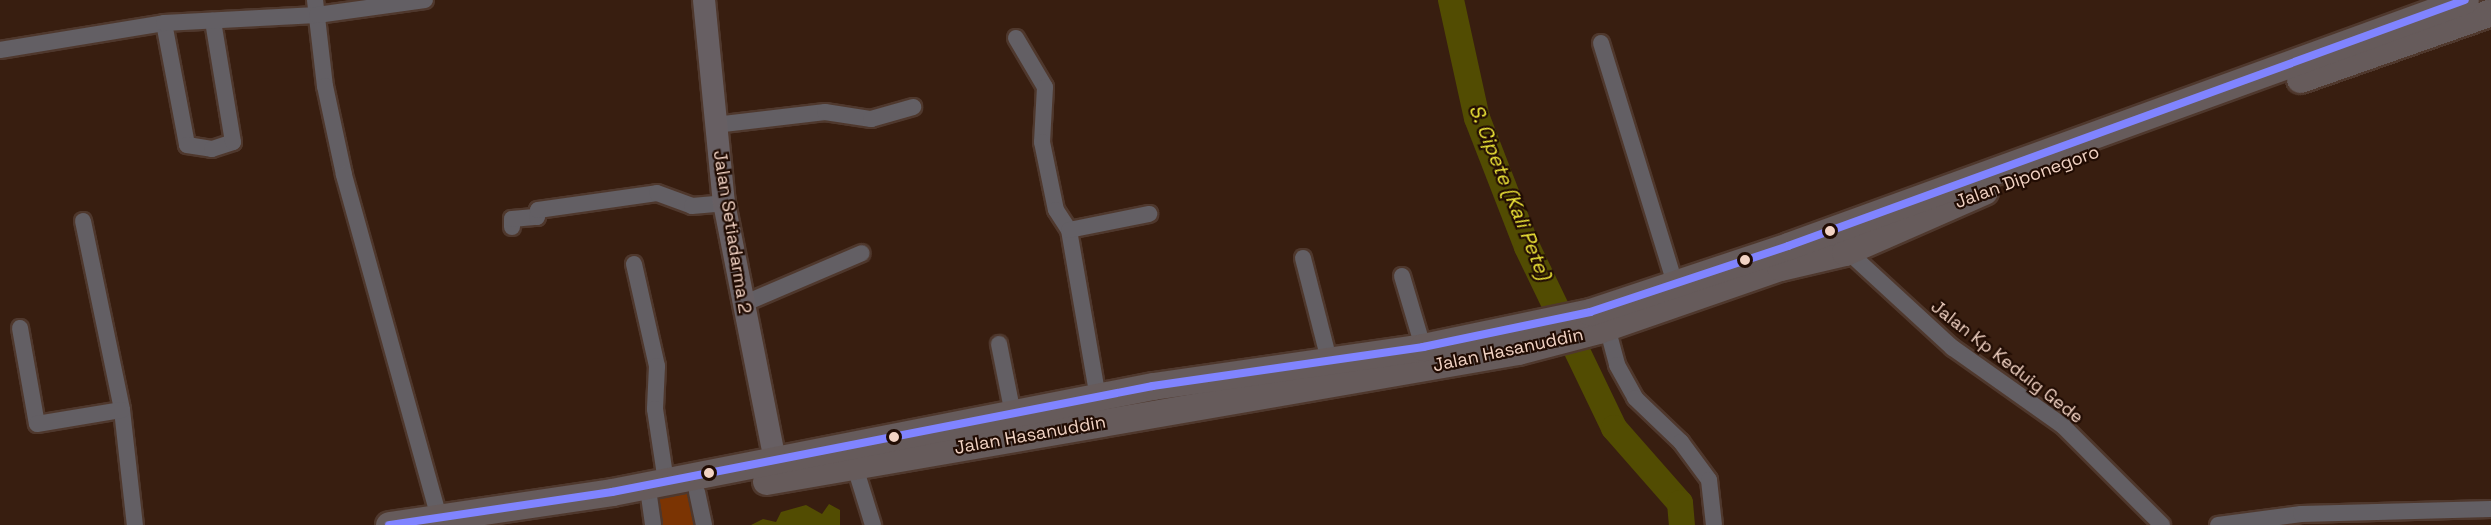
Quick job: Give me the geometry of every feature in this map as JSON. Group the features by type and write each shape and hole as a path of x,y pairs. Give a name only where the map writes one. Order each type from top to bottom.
{"highway":[{"name":"Jalan Diponegoro","path":"1599,323 1679,293 1836,226 2465,0"},
{"name":"Jalan Diponegoro","path":"1679,293 1845,252 1964,198 2491,12"},
{"name":"Jalan Hasanuddin","path":"389,525 470,522 657,489 697,492 855,467 1599,323"},
{"name":"Jalan Hasanuddin","path":"470,522 657,489 775,461 1098,398 1329,360 1424,347 1523,338"}],"main road":[{"name":"Jalan Setiadarma 2","path":"704,0 724,204 775,461"}],"street":[{"path":"0,50 164,24 213,21 316,8 425,0"},
{"path":"316,8 325,86 355,219 470,522"},
{"path":"164,24 187,145 212,149 233,142 213,21"},
{"path":"1016,38 1045,87 1043,149 1056,210 1069,230 1098,398"},
{"path":"1601,43 1679,293"},
{"path":"715,125 825,112 871,119 914,107"},
{"path":"512,227 512,219 537,217 538,210 657,193 692,206 724,204"},
{"path":"1069,230 1149,214"},
{"path":"83,221 122,410 135,525"},
{"name":"Jalan Kp Keduig Gede","path":"1836,226 1845,252 1953,348 2063,426 2162,525"},
{"path":"743,304 862,254"},
{"path":"1303,258 1329,360"},
{"path":"633,264 657,366 655,409 657,489 653,525"},
{"path":"1402,276 1424,347"},
{"path":"1599,323 1635,399 1681,442 1708,480 1714,525"},
{"path":"20,328 38,424 122,410"},
{"path":"999,344 1013,414"},
{"path":"855,467 873,525"},
{"path":"697,492 704,525"},
{"path":"2218,525 2491,509"}],"shaded area":[{"path":"697,492 704,525 653,525 649,496"},
{"path":"829,504 840,510 840,525 751,525 763,519 776,522 781,512 806,505 822,514"}],"waterway":[{"name":"S. Cipete (Kali Pete)","path":"1451,0 1477,118 1527,247 1614,428 1680,503 1682,525"}],"transit line":[{"path":"389,525 612,492 1153,386 1423,347 1590,312 1788,246 2465,0"}]}
